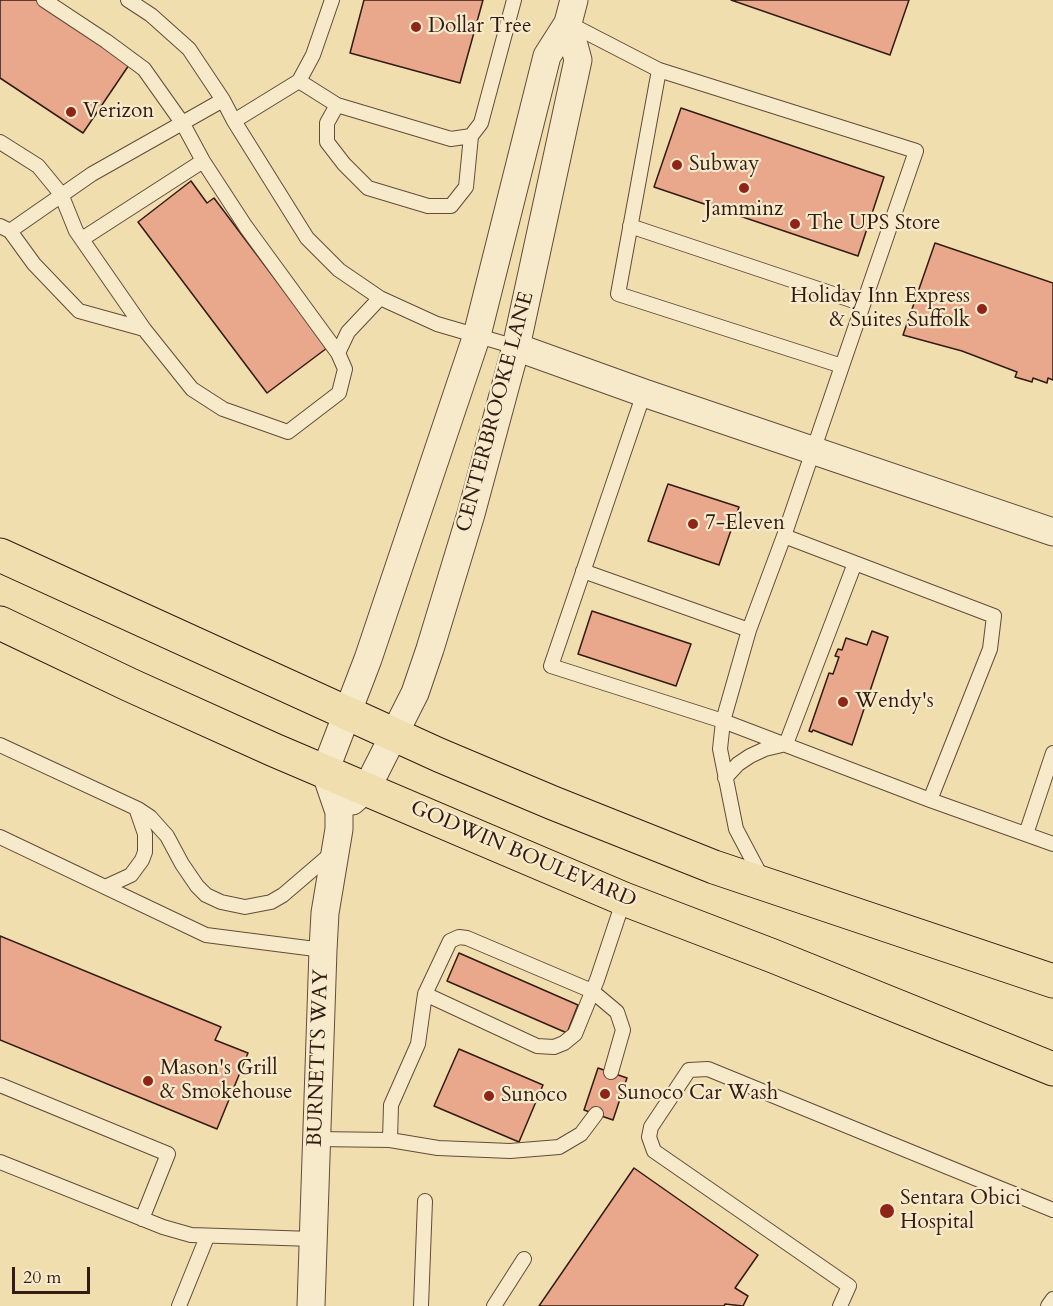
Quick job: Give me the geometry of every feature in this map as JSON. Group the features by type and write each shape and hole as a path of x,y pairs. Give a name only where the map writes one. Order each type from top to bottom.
{"highway":[{"path":"0,555 553,803 714,867 1053,981"},
{"name":"GODWIN BOULEVARD","path":"0,623 140,690 624,899 773,956 1053,1069"}],"street":[{"name":"CENTERBROOKE LANE","path":"325,771 348,712 477,335 547,56 571,12"},
{"name":"CENTERBROOKE LANE","path":"367,788 414,693 430,649 471,514 516,347 578,60 571,12"},
{"path":"516,347 1053,532"},
{"name":"BURNETTS WAY","path":"311,1306 325,913 339,829 339,812 325,771"},
{"path":"339,812 367,788"}],"lane":[{"path":"0,142 38,166 61,194 76,231 144,329 192,389 224,409 288,432 339,393 345,369 338,353 246,227 203,161 183,124 144,69 106,40 44,0"},
{"path":"128,0 151,15 189,49 223,100 307,238 339,270 380,298 437,324 516,347"},
{"path":"234,121 299,81 313,55 332,0"},
{"path":"337,105 327,123 327,142 344,164 368,188 428,206 450,206 466,187 471,136 481,123 514,0"},
{"path":"571,12 659,70 916,151 814,450 749,630 723,721 720,749 736,829 765,884"},
{"path":"659,70 618,294 842,366"},
{"path":"299,81 337,105 451,139 471,136"},
{"path":"144,329 79,311 34,264 5,229 92,174 223,100"},
{"path":"82,239 203,161"},
{"path":"630,225 863,304"},
{"path":"338,353 348,332 380,298"},
{"path":"644,393 550,666 723,721 1053,844"},
{"path":"784,536 994,616 990,649 930,800"},
{"path":"786,744 855,563"},
{"path":"583,571 749,630"},
{"path":"724,778 750,756 765,749 786,744"},
{"path":"0,745 136,808 150,817 167,836 197,886 206,895 233,906 245,907 271,902 283,895 334,852"},
{"path":"1026,834 1053,753"},
{"path":"105,887 131,875 142,861 145,852 145,834 136,808"},
{"path":"0,837 206,934 323,950"},
{"path":"425,994 537,1046 554,1047 564,1043 575,1034 624,899"},
{"path":"390,1140 391,1105 418,1044 425,994 450,941 459,937 467,938 592,992 618,1012 623,1030 611,1072"},
{"path":"840,1306 849,1286 654,1151 649,1137 651,1127 689,1070 708,1069 1053,1210"},
{"path":"0,1085 168,1154 142,1219"},
{"path":"316,1139 390,1140 438,1148 510,1151 559,1147 581,1134 596,1114"},
{"path":"0,1163 163,1227 207,1237 313,1239"},
{"path":"421,1306 425,1201"},
{"path":"179,1306 207,1237"},
{"path":"494,1306 524,1259"},
{"path":"1048,1306 1053,1299"}],"building":[{"path":"0,0 38,0 131,62 83,133 0,78"},
{"name":"Dollar Tree","path":"364,0 483,0 460,83 350,53"},
{"path":"731,0 909,0 890,55"},
{"path":"681,108 884,177 858,256 654,187"},
{"path":"191,181 207,203 214,198 327,348 267,393 138,222"},
{"name":"Holiday Inn Express & Suites Suffolk","path":"935,243 1053,283 1053,380 1048,378 1047,383 1033,378 1032,382 1015,377 1017,372 962,351 903,335"},
{"name":"7-Eleven","path":"668,484 739,507 719,565 648,541"},
{"path":"592,611 691,644 676,686 578,654"},
{"name":"Wendy's","path":"872,631 888,637 852,745 813,730 809,731 829,673 833,674 839,657 835,656 838,649 842,650 846,638 867,645"},
{"path":"0,936 221,1027 215,1040 248,1053 217,1129 0,1040"},
{"name":"Sunoco","path":"459,953 578,1005 567,1033 447,981"},
{"name":"Sunoco","path":"459,1049 543,1085 519,1142 434,1106"},
{"name":"Sunoco Car Wash","path":"598,1068 627,1078 613,1120 584,1110"},
{"path":"634,1168 758,1255 735,1288 748,1296 743,1306 725,1304 724,1306 539,1306"}],"place":[{"name":"Dollar Tree","path":"416,27"},
{"name":"Verizon","path":"71,112"},
{"name":"Subway","path":"677,165"},
{"name":"Jamminz","path":"744,188"},
{"name":"The UPS Store","path":"795,224"},
{"name":"Holiday Inn Express & Suites Suffolk","path":"982,309"},
{"name":"7-Eleven","path":"693,524"},
{"name":"Wendy's","path":"843,702"},
{"name":"Mason's Grill & Smokehouse","path":"148,1081"},
{"name":"Sunoco Car Wash","path":"605,1094"},
{"name":"Sunoco","path":"489,1096"},
{"name":"Sentara Obici Hospital","path":"887,1211"}]}
